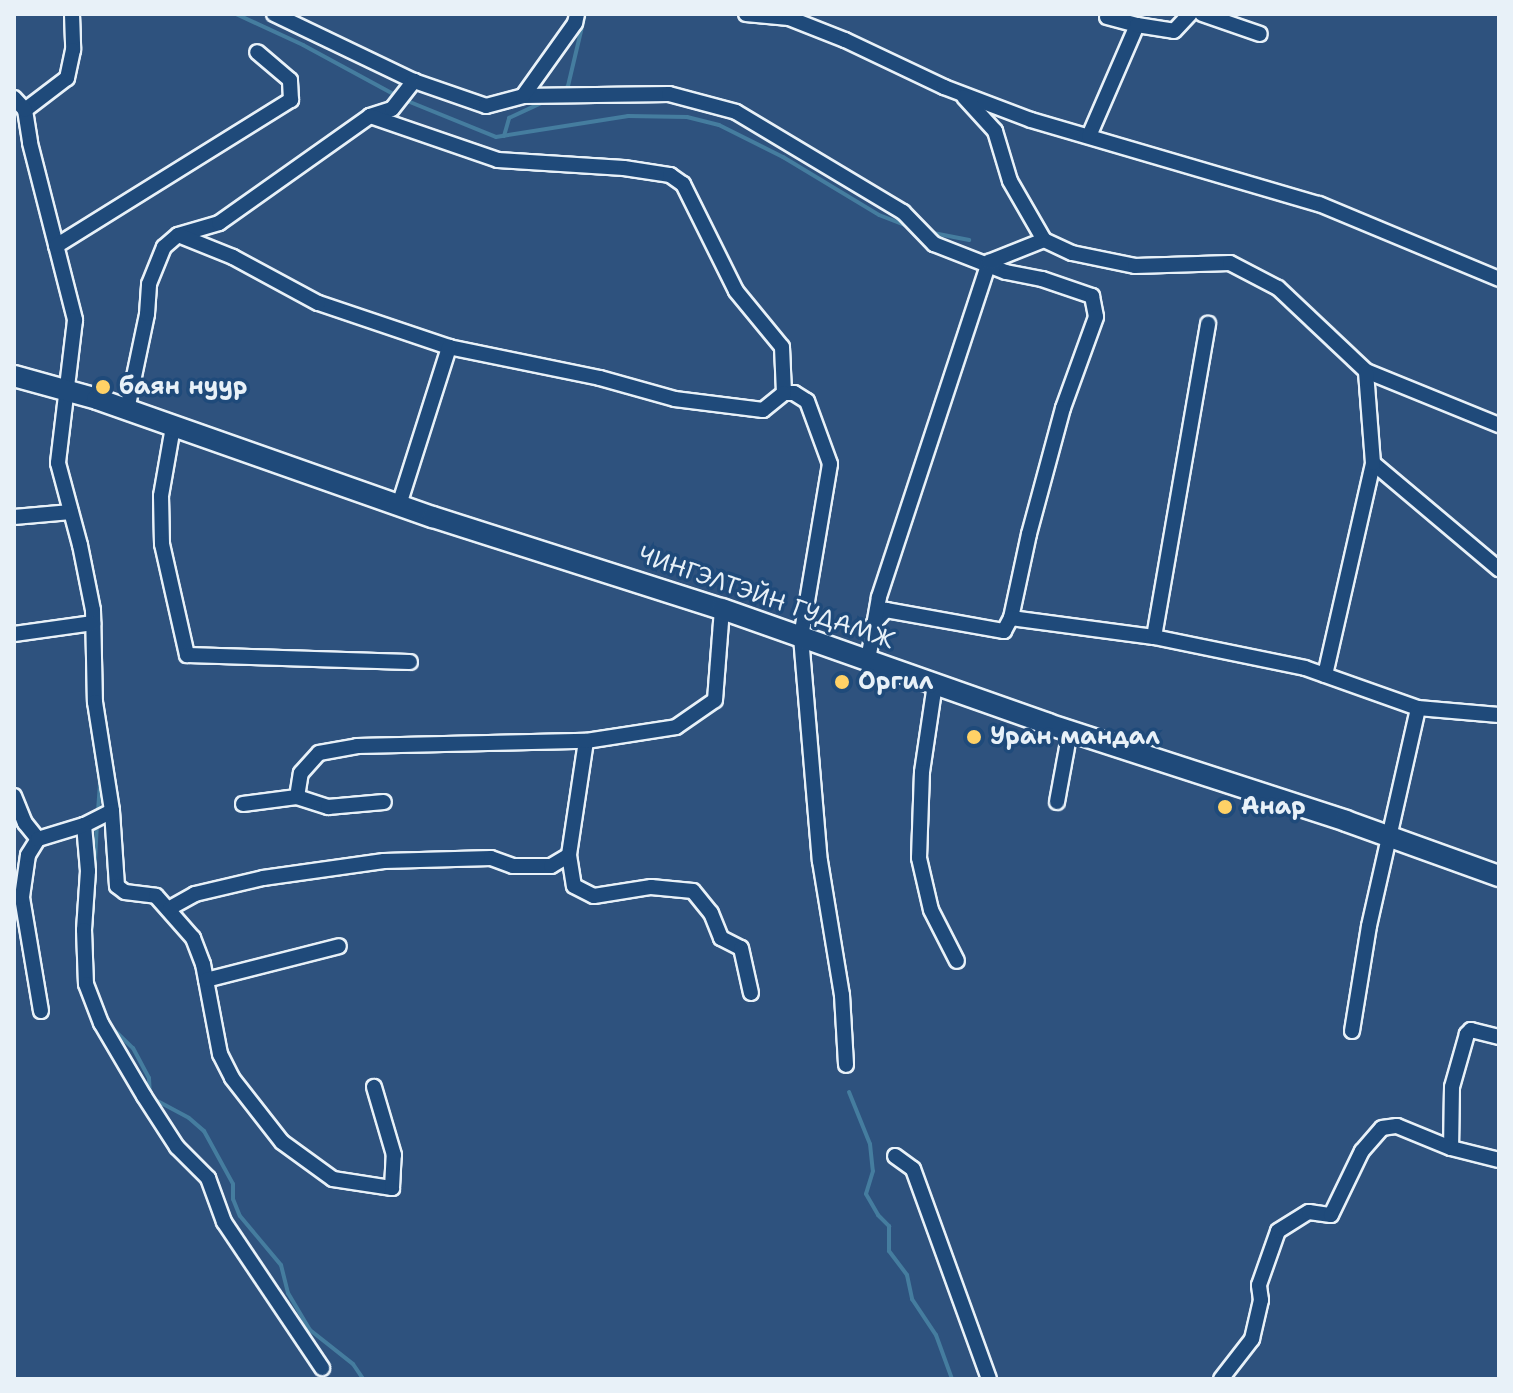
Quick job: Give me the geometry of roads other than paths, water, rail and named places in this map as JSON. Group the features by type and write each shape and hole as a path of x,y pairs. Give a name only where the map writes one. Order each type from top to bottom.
{"main road":[{"name":"ЧИНГЭЛТЭЙН ГУДАМЖ","path":"14,376 68,390 399,505 722,609 1499,876"}],"street":[{"path":"25,110 67,78 73,50 72,14"},
{"path":"274,14 414,81 486,106 523,96 669,94 736,112 903,212 934,244 989,262 1006,272 1042,279 1092,296 1096,317 1063,408 1029,534 1011,618 1004,631 886,610 874,623"},
{"path":"523,96 575,23 577,14"},
{"path":"746,14 789,18 1031,120 1319,204 1499,279"},
{"path":"1107,17 1174,31 1190,14"},
{"path":"1202,14 1260,34"},
{"path":"1089,136 1137,25"},
{"path":"56,246 291,100 290,80 257,52"},
{"path":"127,410 152,274 164,247 178,235 219,223 370,116 392,109 414,81"},
{"path":"961,93 995,131 1010,181 1044,240 1072,253 1135,266 1230,263 1278,288 1366,371 1499,425"},
{"path":"14,98 25,110 75,320 58,463 93,623 95,702 112,811 117,886 125,892 156,896 170,908 193,938 206,980 220,1054 232,1078 282,1142 333,1179 392,1188 394,1155 374,1087"},
{"path":"370,116 498,160 624,168 670,175 683,184 736,291 782,347 784,393"},
{"path":"178,235 233,257 318,303 449,347 600,378 675,399 763,410 784,393 794,393 807,401 830,464 801,637 820,861 842,995 846,1065"},
{"path":"989,262 1044,240"},
{"path":"868,660 874,623 989,262"},
{"path":"1154,637 1208,324"},
{"path":"399,505 449,347"},
{"path":"1325,675 1373,463 1366,371"},
{"path":"173,427 161,496 162,544 187,655 410,662"},
{"path":"1373,463 1499,569"},
{"path":"14,517 71,512"},
{"path":"297,797 301,773 319,753 357,746 586,741 676,727 715,700 722,609"},
{"path":"1011,618 1154,637 1305,668 1418,708 1499,715"},
{"path":"14,634 93,623"},
{"path":"935,684 922,772 919,858 931,910 957,961"},
{"path":"1352,1031 1369,926 1418,708"},
{"path":"1057,802 1070,731"},
{"path":"586,741 569,855 574,886 594,896 651,887 693,891 711,913 721,938 741,948 751,993"},
{"path":"14,796 25,823 38,839"},
{"path":"243,804 297,797 328,807 384,802"},
{"path":"41,1011 18,898 28,855 38,839 84,825 112,811"},
{"path":"84,825 88,871 84,930 86,984 101,1023 177,1147 208,1178 224,1222 322,1368"},
{"path":"170,908 195,894 263,878 384,861 491,858 513,866 551,866 569,855"},
{"path":"206,980 339,946"},
{"path":"1451,1148 1452,1087 1467,1034 1471,1030 1499,1037"},
{"path":"1221,1379 1252,1339 1261,1300 1259,1285 1278,1231 1309,1212 1331,1215 1362,1151 1382,1128 1397,1126 1451,1148 1499,1160"},
{"path":"895,1156 913,1169 989,1379"}],"waterway":[{"path":"236,14 303,45 397,96"},
{"path":"563,91 568,86 585,14"},
{"path":"405,100 496,137 628,116 687,117 719,125 783,157 879,215 908,226"},
{"path":"504,136 509,118 545,101"},
{"path":"928,232 969,240"},
{"path":"91,719 100,783 98,813"},
{"path":"91,937 97,822"},
{"path":"112,1028 133,1048 149,1078 150,1097 189,1118 204,1131 233,1184 233,1199 240,1216 281,1265 288,1293 310,1330 353,1364 363,1379"},
{"path":"849,1092 870,1144 873,1171 866,1194 878,1215 889,1226 889,1251 907,1275 912,1299 936,1335 952,1379"}],"place":[{"name":"баян нуур","path":"103,387"},
{"name":"Оргил","path":"842,682"},
{"name":"Уран мандал","path":"974,737"},
{"name":"Анар","path":"1225,807"}]}
